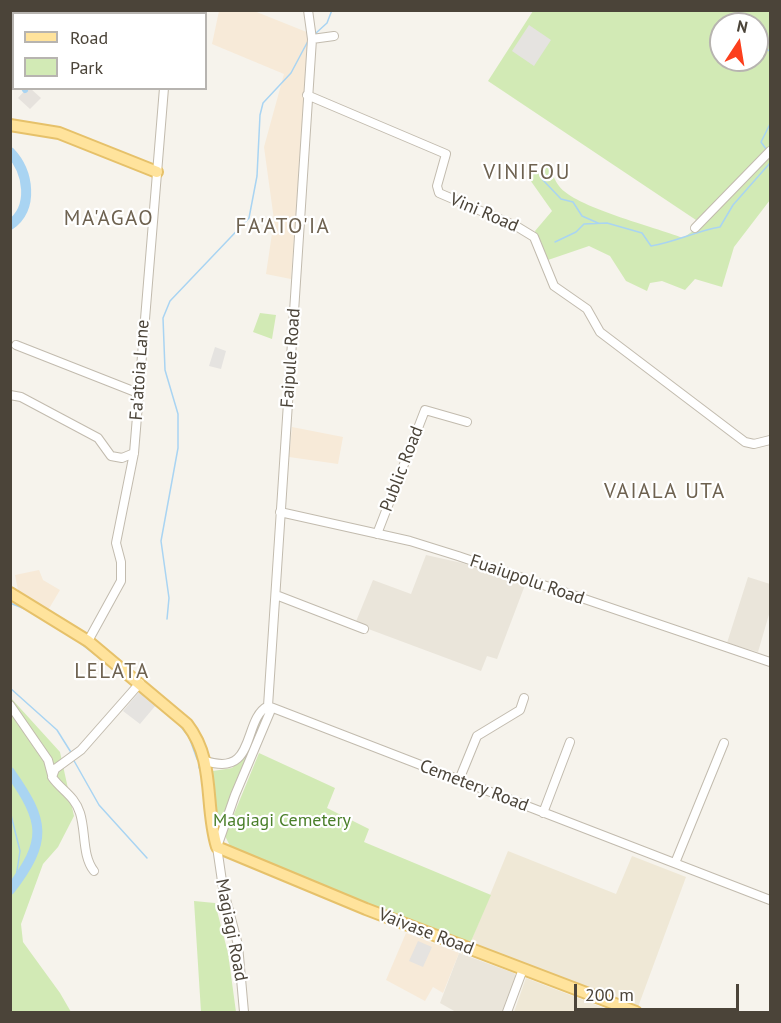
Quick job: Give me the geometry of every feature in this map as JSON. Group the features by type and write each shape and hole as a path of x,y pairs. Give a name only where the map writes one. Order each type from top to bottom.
{"main road":[{"path":"13,125 59,133 157,172"},
{"path":"10,593 88,641 187,724 196,736 206,761 217,847"},
{"name":"Vaivase Road","path":"217,847 366,909 636,1012"}],"street":[{"name":"Faipule Road","path":"217,847 235,795 270,712 268,706 279,513 312,39 308,10"},
{"path":"312,39 334,36"},
{"name":"Fa'atoia Lane","path":"88,641 121,581 122,562 116,543 134,453 164,90"},
{"name":"Vini Road","path":"307,95 446,154 437,186 439,193 516,226 534,237 554,286 587,309 600,332 745,442 754,444 771,440"},
{"path":"695,228 771,151"},
{"path":"16,345 138,393"},
{"path":"10,395 21,397 98,438 111,456 122,458 134,453"},
{"name":"Public Road","path":"377,534 424,411 467,422"},
{"name":"Fuaiupolu Road","path":"279,513 377,534 458,556 771,662"},
{"path":"276,595 364,629"},
{"path":"52,777 55,769 81,750 140,683"},
{"path":"459,780 477,736 520,711 524,698"},
{"path":"10,705 48,760 52,777 74,798 84,832 88,863 94,871"},
{"path":"206,761 223,765 235,761 250,738 261,711 268,706"},
{"name":"Cemetery Road","path":"268,706 771,900"},
{"path":"543,813 570,742"},
{"path":"675,863 724,743"},
{"name":"Magiagi Road","path":"217,847 223,888 238,945 244,1012"},
{"path":"507,1012 523,969"}],"shaded area":[{"path":"219,11 254,11 309,33 291,279 266,274 274,220 264,147 284,74 212,44"},
{"path":"529,25 551,40 534,66 512,51"},
{"path":"25,90 32,90 41,98 30,109 18,98"},
{"path":"215,347 226,351 221,369 209,366"},
{"path":"292,427 343,437 338,464 289,457"},
{"path":"426,555 462,563 525,585 497,659 487,656 481,671 355,624 373,580 411,594"},
{"path":"39,570 43,580 60,590 47,612 19,595 15,575"},
{"path":"748,577 770,584 770,611 758,652 727,643"},
{"path":"139,692 156,705 140,724 123,711"},
{"path":"508,851 616,894 632,856 686,877 638,1007 469,946"},
{"path":"406,933 459,953 443,993 433,987 425,1001 386,980"},
{"path":"418,941 432,947 423,967 409,961"},
{"path":"459,953 514,973 516,976 504,1012 456,1012 440,1003"},
{"path":"526,978 604,1008 616,1012 514,1012"}],"green space":[{"path":"533,11 770,11 770,200 734,247 722,287 695,279 685,290 662,281 650,283 647,291 626,281 610,256 589,246 548,260 535,231 552,211 528,177 549,165 554,178 567,194 597,209 683,238 700,226 743,177 696,220 488,81"},
{"path":"260,313 276,315 272,339 253,332"},
{"path":"10,697 60,752 74,816 58,847 43,864 21,924 23,942 71,1012 11,1012"},
{"path":"264,713 219,828 217,828 213,771 232,768 241,760"},
{"name":"Magiagi Cemetery","path":"259,753 335,788 327,808 369,829 364,842 491,895 469,946 233,852 225,836"},
{"path":"194,901 215,903 228,953 236,1012 201,1012"}],"waterway":[{"path":"316,33 327,23 332,10"},
{"path":"10,17 12,23"},
{"path":"167,619 169,598 161,541 178,448 178,414 165,370 163,318 170,301 249,218 257,176 260,115 263,103 291,73 308,41"},
{"path":"10,79 12,74"},
{"path":"766,149 761,142 770,124"},
{"path":"10,152 21,169 26,190 23,209 10,225"},
{"path":"555,242 576,232 584,224 607,223 642,233 651,246 720,227 733,205 770,163"},
{"path":"542,179 561,199 573,202 582,216 598,223"},
{"path":"10,603 30,611"},
{"path":"76,640 111,667"},
{"path":"115,671 133,685"},
{"path":"10,688 57,730 72,754"},
{"path":"178,723 189,737 197,759"},
{"path":"73,759 99,805 147,858"},
{"path":"10,772 30,804 37,831 36,844 31,858 10,890"},
{"path":"10,811 20,851 15,884"}],"district":[{"name":"VINIFOU","path":"527,173"},
{"name":"MA'AGAO","path":"109,219"},
{"name":"FA'ATO'IA","path":"283,227"},
{"name":"VAIALA UTA","path":"665,492"},
{"name":"LELATA","path":"112,672"}]}
